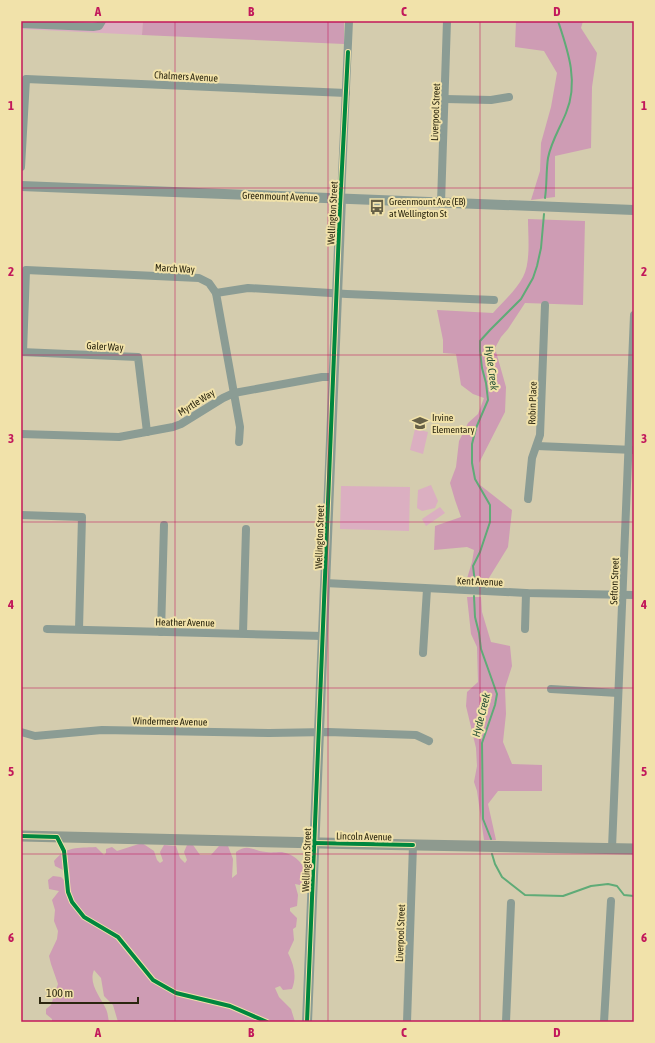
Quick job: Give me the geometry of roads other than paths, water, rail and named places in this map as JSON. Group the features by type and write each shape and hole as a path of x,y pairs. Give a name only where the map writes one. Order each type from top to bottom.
{"main road":[{"name":"Lincoln Avenue","path":"21,836 634,849"}],"street":[{"path":"21,24 93,27 99,26 102,21"},
{"name":"Wellington Street","path":"308,1022 340,198 349,21"},
{"name":"Liverpool Street","path":"441,203 447,21"},
{"name":"Chalmers Avenue","path":"21,167 26,79 346,93"},
{"path":"445,100 490,100 509,97"},
{"name":"Greenmount Avenue","path":"21,186 634,210"},
{"name":"March Way","path":"22,352 26,270 199,278 209,283 216,293"},
{"path":"239,442 240,427 216,293 248,288 337,294 494,300"},
{"name":"Robin Place","path":"528,499 533,452 537,446 541,428 545,305"},
{"name":"Sefton Street","path":"612,848 618,693 631,450 634,315"},
{"name":"Galer Way","path":"22,352 138,358 147,432"},
{"name":"Myrtle Way","path":"21,434 111,437 147,432 174,427 181,424 223,398 234,393 322,377 333,377"},
{"path":"537,446 631,450"},
{"path":"21,516 82,517 79,629"},
{"path":"161,632 164,524"},
{"path":"243,633 246,529"},
{"name":"Kent Avenue","path":"325,583 526,593 634,595"},
{"path":"424,653 427,588"},
{"path":"524,629 526,593"},
{"name":"Heather Avenue","path":"47,629 323,636"},
{"path":"551,689 618,693"},
{"name":"Windermere Avenue","path":"21,732 35,736 102,730 319,732 416,734 429,740"},
{"name":"Liverpool Street","path":"407,1022 413,845"},
{"path":"604,1022 611,902"},
{"path":"506,1022 511,903"}],"waterway":[{"name":"Hyde Creek","path":"545,198 549,152 566,113 572,90 571,67 558,21"},
{"name":"Hyde Creek","path":"475,583 473,566 480,552 490,522 490,505 475,479 472,463 472,444 476,428 488,400 482,368 480,341 521,299 533,278 541,248 544,214"},
{"name":"Hyde Creek","path":"474,596 475,617 481,649 497,694 495,705 482,743 483,819 491,839"},
{"name":"Hyde Creek","path":"492,854 495,864 502,877 525,895 563,896 591,886 608,884 617,886 624,895 634,896"}],"place":[{"name":"Greenmount Ave (EB) at Wellington St","path":"377,207"},
{"name":"Irvine Elementary","path":"420,423"}]}
